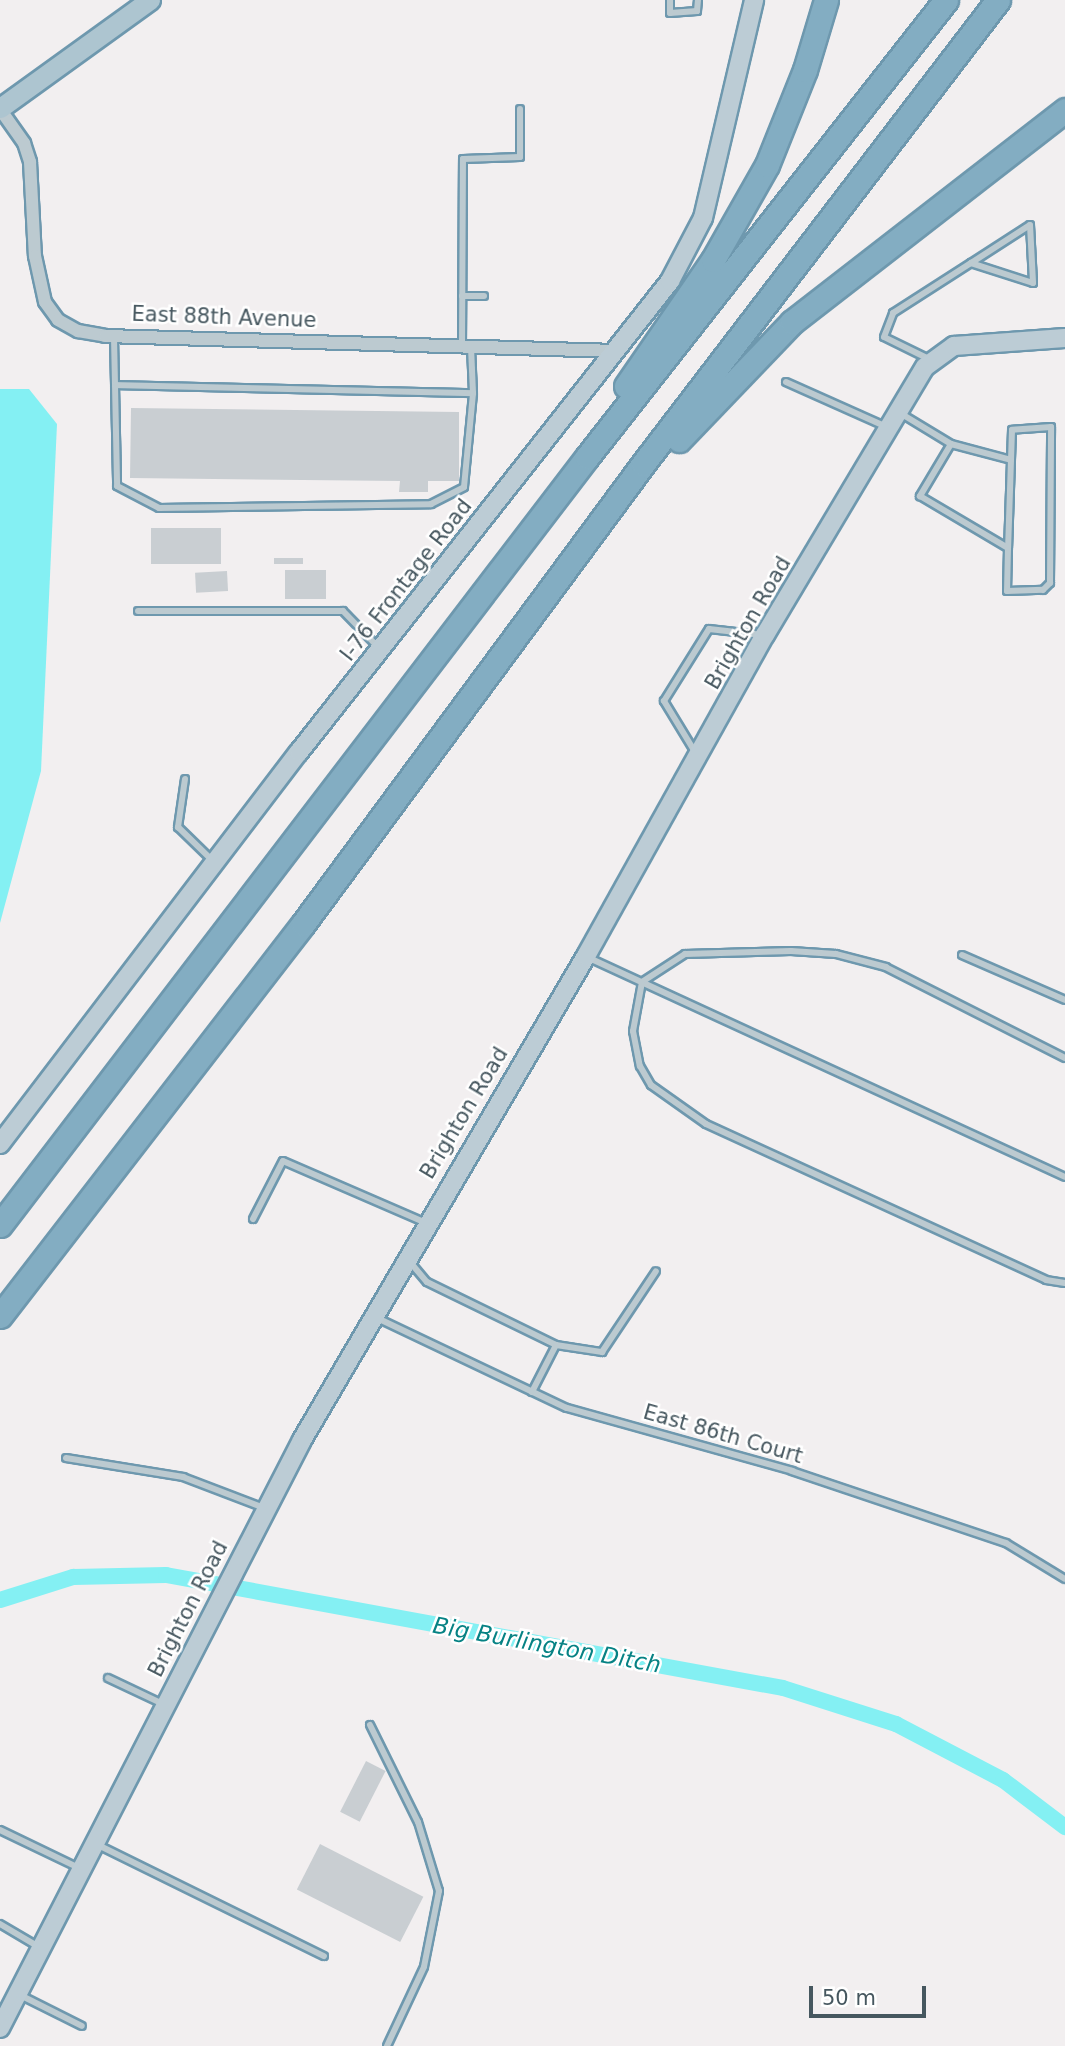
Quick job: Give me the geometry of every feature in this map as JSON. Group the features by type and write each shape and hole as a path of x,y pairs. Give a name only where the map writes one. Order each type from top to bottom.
{"highway":[{"path":"587,457 618,396 713,260 767,165 805,70 826,0"},
{"path":"0,1225 587,457 946,0"},
{"path":"0,1317 303,923 583,545 998,0"},
{"path":"583,545 626,510 719,393 792,322 1065,110"}],"main road":[{"name":"East 88th Avenue","path":"0,108 150,0"}],"street":[{"name":"I-76 Frontage Road","path":"0,1144 380,649 670,281 703,218 754,0"},
{"name":"East 88th Avenue","path":"0,108 24,144 30,162 35,256 45,302 58,320 78,331 114,337 616,351"},
{"path":"931,360 963,345 1065,338"},
{"name":"Brighton Road","path":"2,2020 18,1994 213,1608 426,1223 586,956 765,635 931,360"}],"lane":[{"path":"670,0 670,12 697,11 698,0"},
{"path":"114,337 117,486 159,508 431,504 464,487 473,393 462,296 463,159 520,157 520,109"},
{"path":"931,360 884,337 893,313 1030,225 1033,283 971,263"},
{"path":"462,296 484,296"},
{"path":"786,382 894,420 951,444 1011,460"},
{"path":"115,385 473,393"},
{"path":"1051,427 1050,583 1042,590 1007,591 1008,548 1012,430 1051,427"},
{"path":"951,444 920,496 1008,548"},
{"path":"138,611 343,611 380,649"},
{"path":"698,757 664,701 709,629 765,635"},
{"path":"185,779 178,827 215,863"},
{"path":"1065,1058 886,967 836,954 685,954 642,982 634,1031 640,1066 651,1085 706,1124 1046,1280 1065,1283"},
{"path":"962,955 1065,1000"},
{"path":"586,956 1065,1177"},
{"path":"253,1219 283,1161 426,1223"},
{"path":"407,1258 427,1282 556,1345 602,1352 656,1270"},
{"name":"East 86th Court","path":"374,1316 567,1408 792,1471 1006,1543 1065,1579"},
{"path":"531,1392 556,1345"},
{"path":"66,1458 183,1477 266,1509"},
{"path":"108,1678 164,1705"},
{"path":"370,1725 418,1822 439,1891 424,1967 387,2046"},
{"path":"0,1830 81,1868"},
{"path":"94,1843 324,1956"},
{"path":"0,1924 41,1948"},
{"path":"18,1994 82,2026"}],"water":[{"path":"0,389 29,389 57,424 41,771 0,923"}],"building":[{"path":"131,408 459,412 459,481 428,481 428,492 399,492 400,481 130,478"},
{"path":"151,528 221,528 221,564 151,564"},
{"path":"274,558 303,558 303,564 274,564"},
{"path":"285,570 326,570 326,599 285,599"},
{"path":"227,571 228,591 196,593 195,573"},
{"path":"366,1761 386,1771 360,1822 340,1812"},
{"path":"320,1844 423,1897 400,1942 297,1889"}],"waterway":[{"name":"Big Burlington Ditch","path":"0,1600 73,1577 166,1575 783,1688 896,1724 1003,1780 1065,1827"}]}
